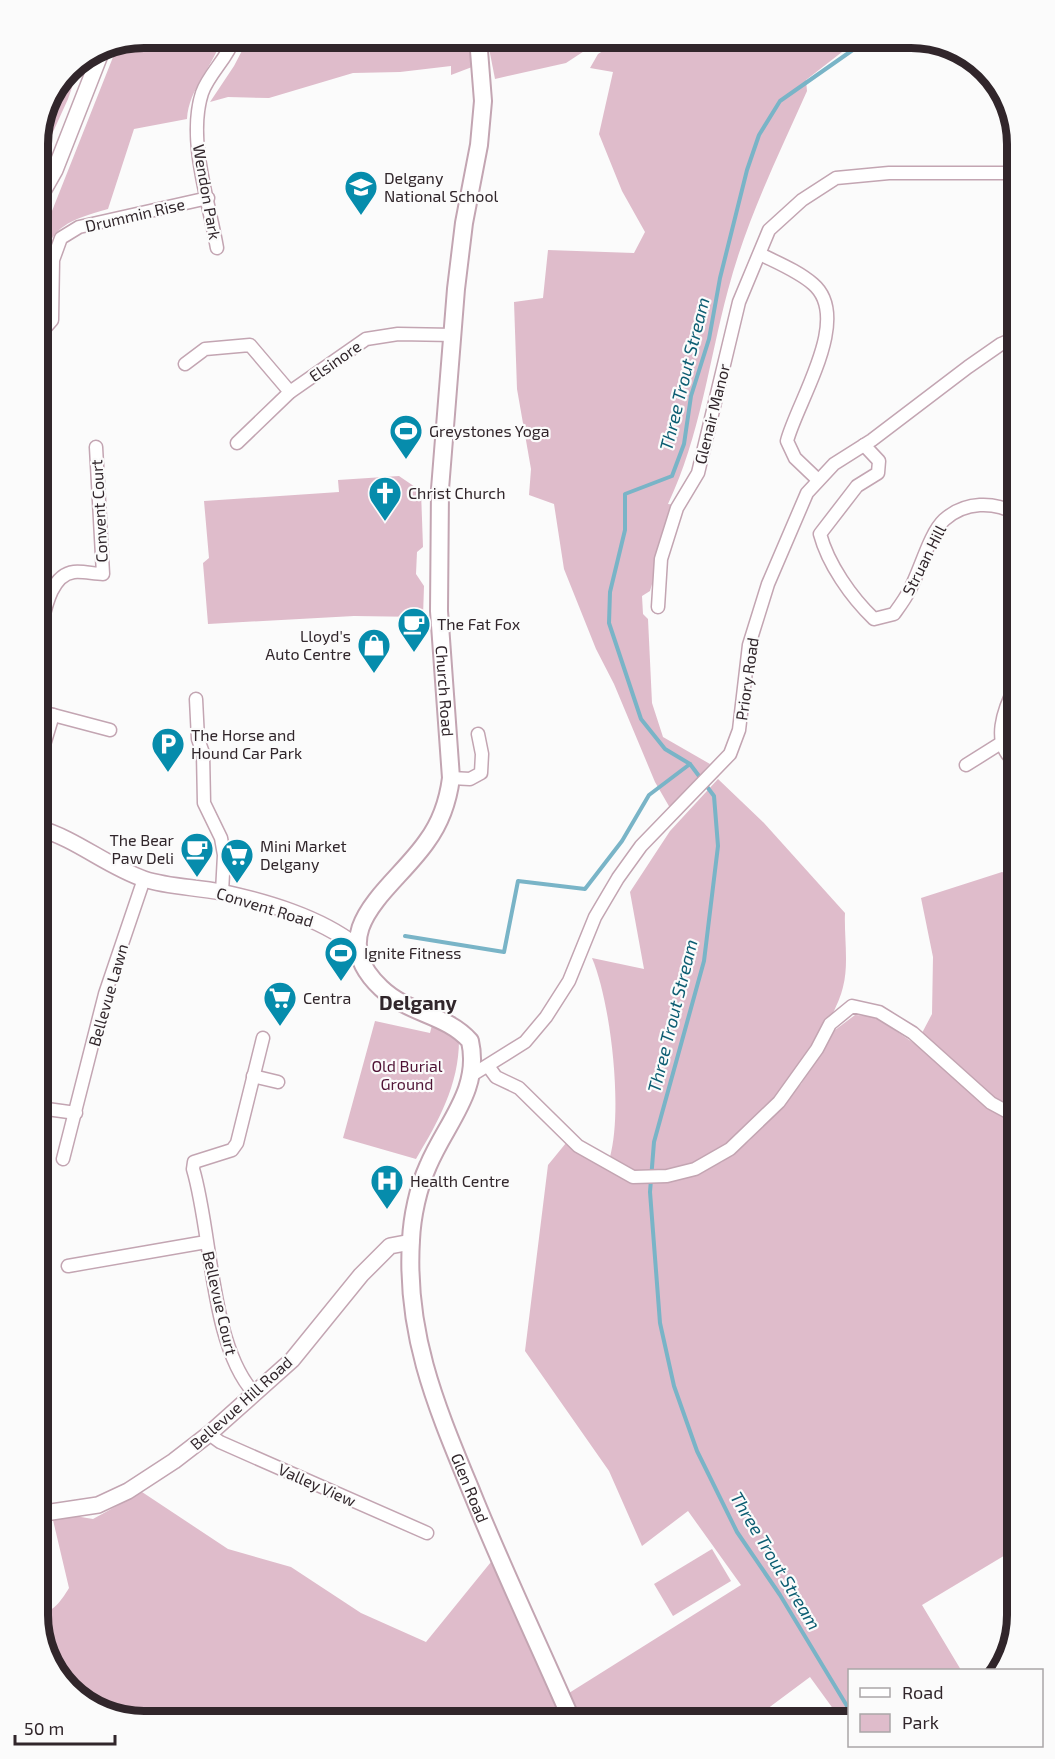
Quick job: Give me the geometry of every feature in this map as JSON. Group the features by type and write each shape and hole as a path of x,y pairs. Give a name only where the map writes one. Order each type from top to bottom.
{"main road":[{"name":"Church Road","path":"356,946 358,930 368,913 426,843 438,825 448,798 451,778 439,611 440,489 464,223 479,145 483,100 479,48"},
{"path":"356,946 364,967 380,987 401,1004 446,1023 464,1034 470,1041 473,1052 472,1075"},
{"name":"Glen Road","path":"472,1075 461,1106 427,1166 412,1223 410,1292 414,1328 428,1383 489,1533 568,1711"}],"street":[{"name":"Wendon Park","path":"217,248 197,147 197,115 203,91 228,48"},
{"path":"48,182 98,60"},
{"name":"Glenair Manor","path":"658,608 661,559 678,508 698,473 739,302 769,230 802,200 836,178 889,173 1007,174"},
{"name":"Drummin Rise","path":"48,325 52,320 53,260 61,238 79,227 208,198"},
{"path":"760,254 815,285 827,309 825,339 818,365 792,421 787,441 795,458 817,479"},
{"name":"Elsinore","path":"237,442 290,392 366,339 398,334 454,335"},
{"name":"Priory Road","path":"472,1075 525,1042 546,1017 569,981 596,917 618,878 641,846 730,754 739,730 749,645 768,584 802,504 817,479 834,464 864,445 968,367 1007,341"},
{"name":"Elsinore","path":"185,364 205,349 250,345 290,392"},
{"name":"Struan Hill","path":"864,445 879,461 878,473 857,486 820,534 825,552 862,608 874,619 894,614 909,591 943,521 958,510 975,505 1002,506 1007,509"},
{"name":"Convent Court","path":"48,597 59,580 73,572 103,574 96,447"},
{"path":"196,699 198,739 203,753 204,803 221,838 224,855 222,892"},
{"path":"1007,710 1001,743 1007,755"},
{"path":"48,714 110,730"},
{"path":"48,732 53,715"},
{"path":"451,778 470,779 481,773 482,754 478,734"},
{"path":"966,765 1001,743"},
{"name":"Convent Road","path":"48,832 77,842 94,854 144,879 222,892 302,916 341,934 356,946"},
{"name":"Bellevue Lawn","path":"63,1159 105,994 144,879"},
{"path":"488,1066 496,1077 519,1088 566,1137 633,1177 667,1176 695,1169 730,1149 779,1102 817,1049 830,1024 852,1006 879,1012 913,1033 991,1103 1007,1112"},
{"path":"263,1038 253,1076 278,1082"},
{"name":"Bellevue Court","path":"253,1076 237,1143 232,1150 194,1162 193,1169 228,1350 246,1384 254,1393"},
{"path":"48,1109 76,1113"},
{"name":"Bellevue Court","path":"68,1266 206,1242"},
{"name":"Bellevue Hill Road","path":"48,1512 98,1504 128,1491 209,1434 292,1360 361,1275 390,1246 411,1242"},
{"name":"Valley View","path":"209,1434 220,1442 427,1533"}],"green space":[{"path":"144,48 218,48 192,97 187,119 134,129 108,209 90,214 64,226 48,246 50,216 115,53"},
{"path":"243,48 470,48 472,67 451,75 451,66 400,72 353,73 269,98 228,97 210,102"},
{"path":"489,48 589,48 566,63 495,79"},
{"path":"608,48 847,48 806,80 807,91 763,189 744,239 721,317 696,426 668,504 675,505 650,591 642,596 643,614 648,619 652,703 663,737 710,764 670,808 655,782 614,684 596,649 564,569 554,504 529,495 531,469 517,389 514,302 543,298 548,250 634,253 645,232 622,191 599,134 613,72 590,68 598,54"},
{"path":"76,76 48,143 55,107"},
{"path":"399,476 421,491 423,547 417,552 416,574 424,586 423,617 354,616 208,624 203,563 209,558 204,501 339,492 338,480"},
{"path":"718,779 764,823 845,913 845,978 835,1009 802,1063 757,1117 732,1140 709,1157 688,1167 668,1171 633,1173 610,1157 615,1112 613,1057 605,1001 592,958 644,969 630,892 670,831"},
{"path":"1002,872 1007,874 1007,1107 977,1088 922,1033 932,1014 933,957 921,898"},
{"path":"855,1015 874,1016 918,1046 985,1107 1007,1119 1007,1554 922,1605 960,1669 848,1669 848,1711 835,1711 810,1677 764,1711 576,1711 569,1693 741,1585 688,1511 642,1546 609,1471 525,1351 548,1165 566,1143 618,1176 640,1183 685,1177 722,1162 749,1141 801,1084 835,1030"},
{"name":"Old Burial Ground","path":"375,1021 430,1033 432,1025 459,1040 455,1072 446,1103 416,1159 343,1138"},
{"path":"142,1492 228,1549 291,1567 361,1613 426,1642 495,1557 562,1711 138,1711 113,1706 91,1695 72,1678 58,1658 50,1634 48,1611 60,1602 69,1588 53,1520 75,1516 93,1519"},
{"path":"712,1549 731,1581 673,1616 654,1584"}],"waterway":[{"name":"Three Trout Stream","path":"848,1708 780,1595 737,1532 697,1451 674,1386 660,1323 650,1192 654,1142 704,961 718,846 714,796 690,764 665,749 641,719 609,623 610,592 625,530 625,494 672,476 684,444 691,396 709,339 720,278 747,170 759,135 780,101 856,48"},
{"path":"405,936 504,952 518,881 585,889 622,841 649,795 690,764"}],"place":[{"name":"Delgany National School","path":"361,216"},
{"name":"Greystones Yoga","path":"406,460"},
{"name":"Christ Church","path":"385,522"},
{"name":"The Fat Fox","path":"414,653"},
{"name":"Lloyd's Auto Centre","path":"374,674"},
{"name":"The Horse and Hound Car Park","path":"168,773"},
{"name":"The Bear Paw Deli","path":"197,878"},
{"name":"Mini Market Delgany","path":"237,884"},
{"name":"Ignite Fitness","path":"341,982"},
{"name":"Centra","path":"280,1027"},
{"name":"Health Centre","path":"387,1210"}],"district":[{"name":"Delgany","path":"418,1003"}]}
